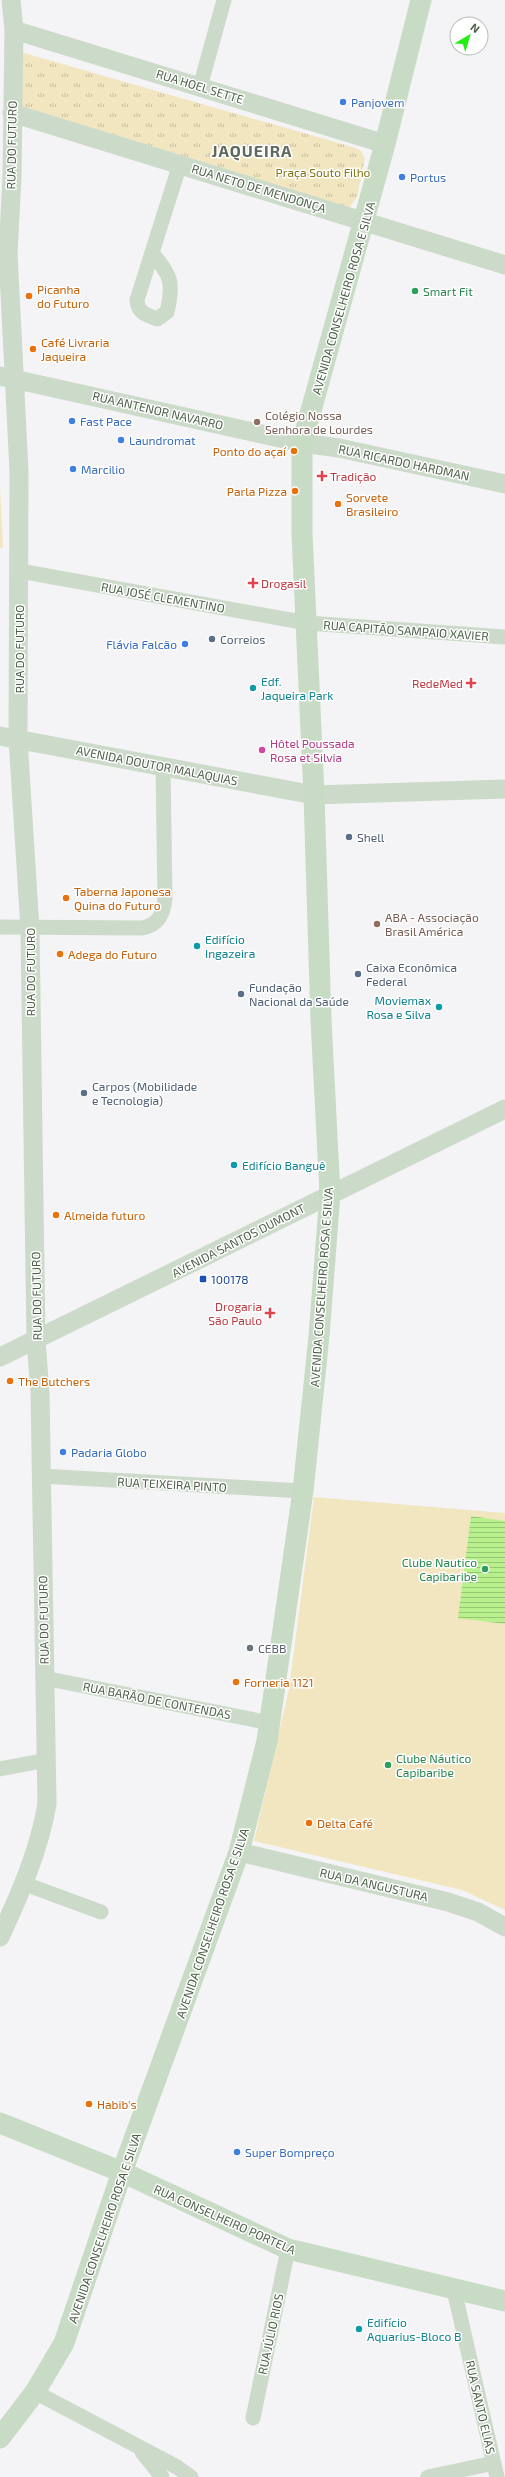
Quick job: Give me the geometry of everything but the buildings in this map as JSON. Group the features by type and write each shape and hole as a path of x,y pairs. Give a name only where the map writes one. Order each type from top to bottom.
{"main road":[{"name":"AVENIDA CONSELHEIRO ROSA E SILVA","path":"0,2438 35,2392 64,2343 122,2172 239,1852 267,1741 303,1491 319,1336 330,1194 321,1020 314,795 302,534 302,443 385,144 421,0"},
{"name":"RUA CONSELHEIRO PORTELA","path":"0,2124 122,2172 288,2249 505,2301"}],"street":[{"name":"RUA DO FUTURO","path":"0,1937 25,1884 44,1822 47,1804 40,1392 36,1340 30,928 18,739 20,571 19,471 7,378 8,254 14,30 11,0"},
{"path":"200,87 224,0"},
{"name":"RUA HOEL SETTE","path":"14,30 385,144"},
{"name":"RUA NETO DE MENDONÇA","path":"12,113 505,264"},
{"path":"152,253 180,164"},
{"name":"RUA ANTENOR NAVARRO","path":"7,378 302,443"},
{"name":"RUA RICARDO HARDMAN","path":"302,443 339,448 505,484"},
{"name":"RUA JOSÉ CLEMENTINO","path":"20,571 307,623"},
{"name":"RUA CAPITÃO SAMPAIO XAVIER","path":"307,623 505,637"},
{"name":"AVENIDA DOUTOR MALAQUIAS","path":"0,736 314,795 505,789"},
{"path":"0,927 142,928 151,926 159,920 164,912 165,900 163,766"},
{"name":"AVENIDA SANTOS DUMONT","path":"0,1357 505,1109"},
{"name":"RUA TEIXEIRA PINTO","path":"41,1476 303,1491"},
{"name":"RUA BARÃO DE CONTENDAS","path":"44,1678 270,1723"},
{"path":"0,1769 47,1760"},
{"name":"RUA DA ANGUSTURA","path":"239,1852 448,1902 478,1912 505,1927"},
{"path":"25,1884 100,1912"},
{"name":"RUA JÚLIO RIOS","path":"253,2418 288,2249"},
{"name":"RUA SANTO ELIAS","path":"454,2290 496,2470"},
{"path":"35,2392 177,2467 191,2477"},
{"path":"139,2448 162,2477"},
{"path":"428,2477 496,2470"}],"green space":[{"name":"Praça Souto Filho","path":"24,53 356,148 361,151 365,159 357,197 349,208 22,111 20,54"},
{"path":"0,485 3,548 0,548"},
{"name":"Clube Náutico Capibaribe","path":"314,1497 505,1513 505,1910 462,1890 254,1841 289,1689"}],"shaded area":[{"name":"Clube Nautico Capibaribe","path":"471,1516 505,1521 505,1624 458,1618"}],"place":[{"name":"Panjovem","path":"343,102"},
{"name":"Portus","path":"402,177"},
{"name":"Smart Fit","path":"415,291"},
{"name":"Picanha do Futuro","path":"29,296"},
{"name":"Café Livraria Jaqueira","path":"33,349"},
{"name":"Fast Pace","path":"72,421"},
{"name":"Colégio Nossa Senhora de Lourdes","path":"257,422"},
{"name":"Laundromat","path":"121,440"},
{"name":"Ponto do açaí","path":"294,451"},
{"name":"Marcilio","path":"73,469"},
{"name":"Tradição","path":"322,476"},
{"name":"Parla Pizza","path":"295,491"},
{"name":"Sorvete Brasileiro","path":"338,504"},
{"name":"Drogasil","path":"253,583"},
{"name":"Correios","path":"212,639"},
{"name":"Flávia Falcão","path":"185,644"},
{"name":"RedeMed","path":"471,683"},
{"name":"Edf. Jaqueira Park","path":"253,688"},
{"name":"Hôtel Poussada Rosa et Silvia","path":"262,750"},
{"name":"Shell","path":"349,837"},
{"name":"Taberna Japonesa Quina do Futuro","path":"66,898"},
{"name":"ABA - Associação Brasil América","path":"377,924"},
{"name":"Edifício Ingazeira","path":"197,946"},
{"name":"Adega do Futuro","path":"60,954"},
{"name":"Caixa Econômica Federal","path":"358,974"},
{"name":"Fundação Nacional da Saúde","path":"241,994"},
{"name":"Moviemax Rosa e Silva","path":"439,1007"},
{"name":"Carpos (Mobilidade e Tecnologia)","path":"84,1093"},
{"name":"Edifício Banguê","path":"234,1165"},
{"name":"Almeida futuro","path":"56,1215"},
{"name":"100178","path":"203,1279"},
{"name":"Drogaria São Paulo","path":"270,1313"},
{"name":"The Butchers","path":"10,1381"},
{"name":"Padaria Globo","path":"63,1452"},
{"name":"Clube Nautico Capibaribe","path":"485,1569"},
{"name":"CEBB","path":"250,1648"},
{"name":"Forneria 1121","path":"236,1682"},
{"name":"Clube Náutico Capibaribe","path":"388,1765"},
{"name":"Delta Café","path":"309,1823"},
{"name":"Habib's","path":"89,2104"},
{"name":"Super Bompreço","path":"237,2152"},
{"name":"Edifício Aquarius-Bloco B","path":"359,2329"}],"district":[{"name":"JAQUEIRA","path":"252,150"}]}
